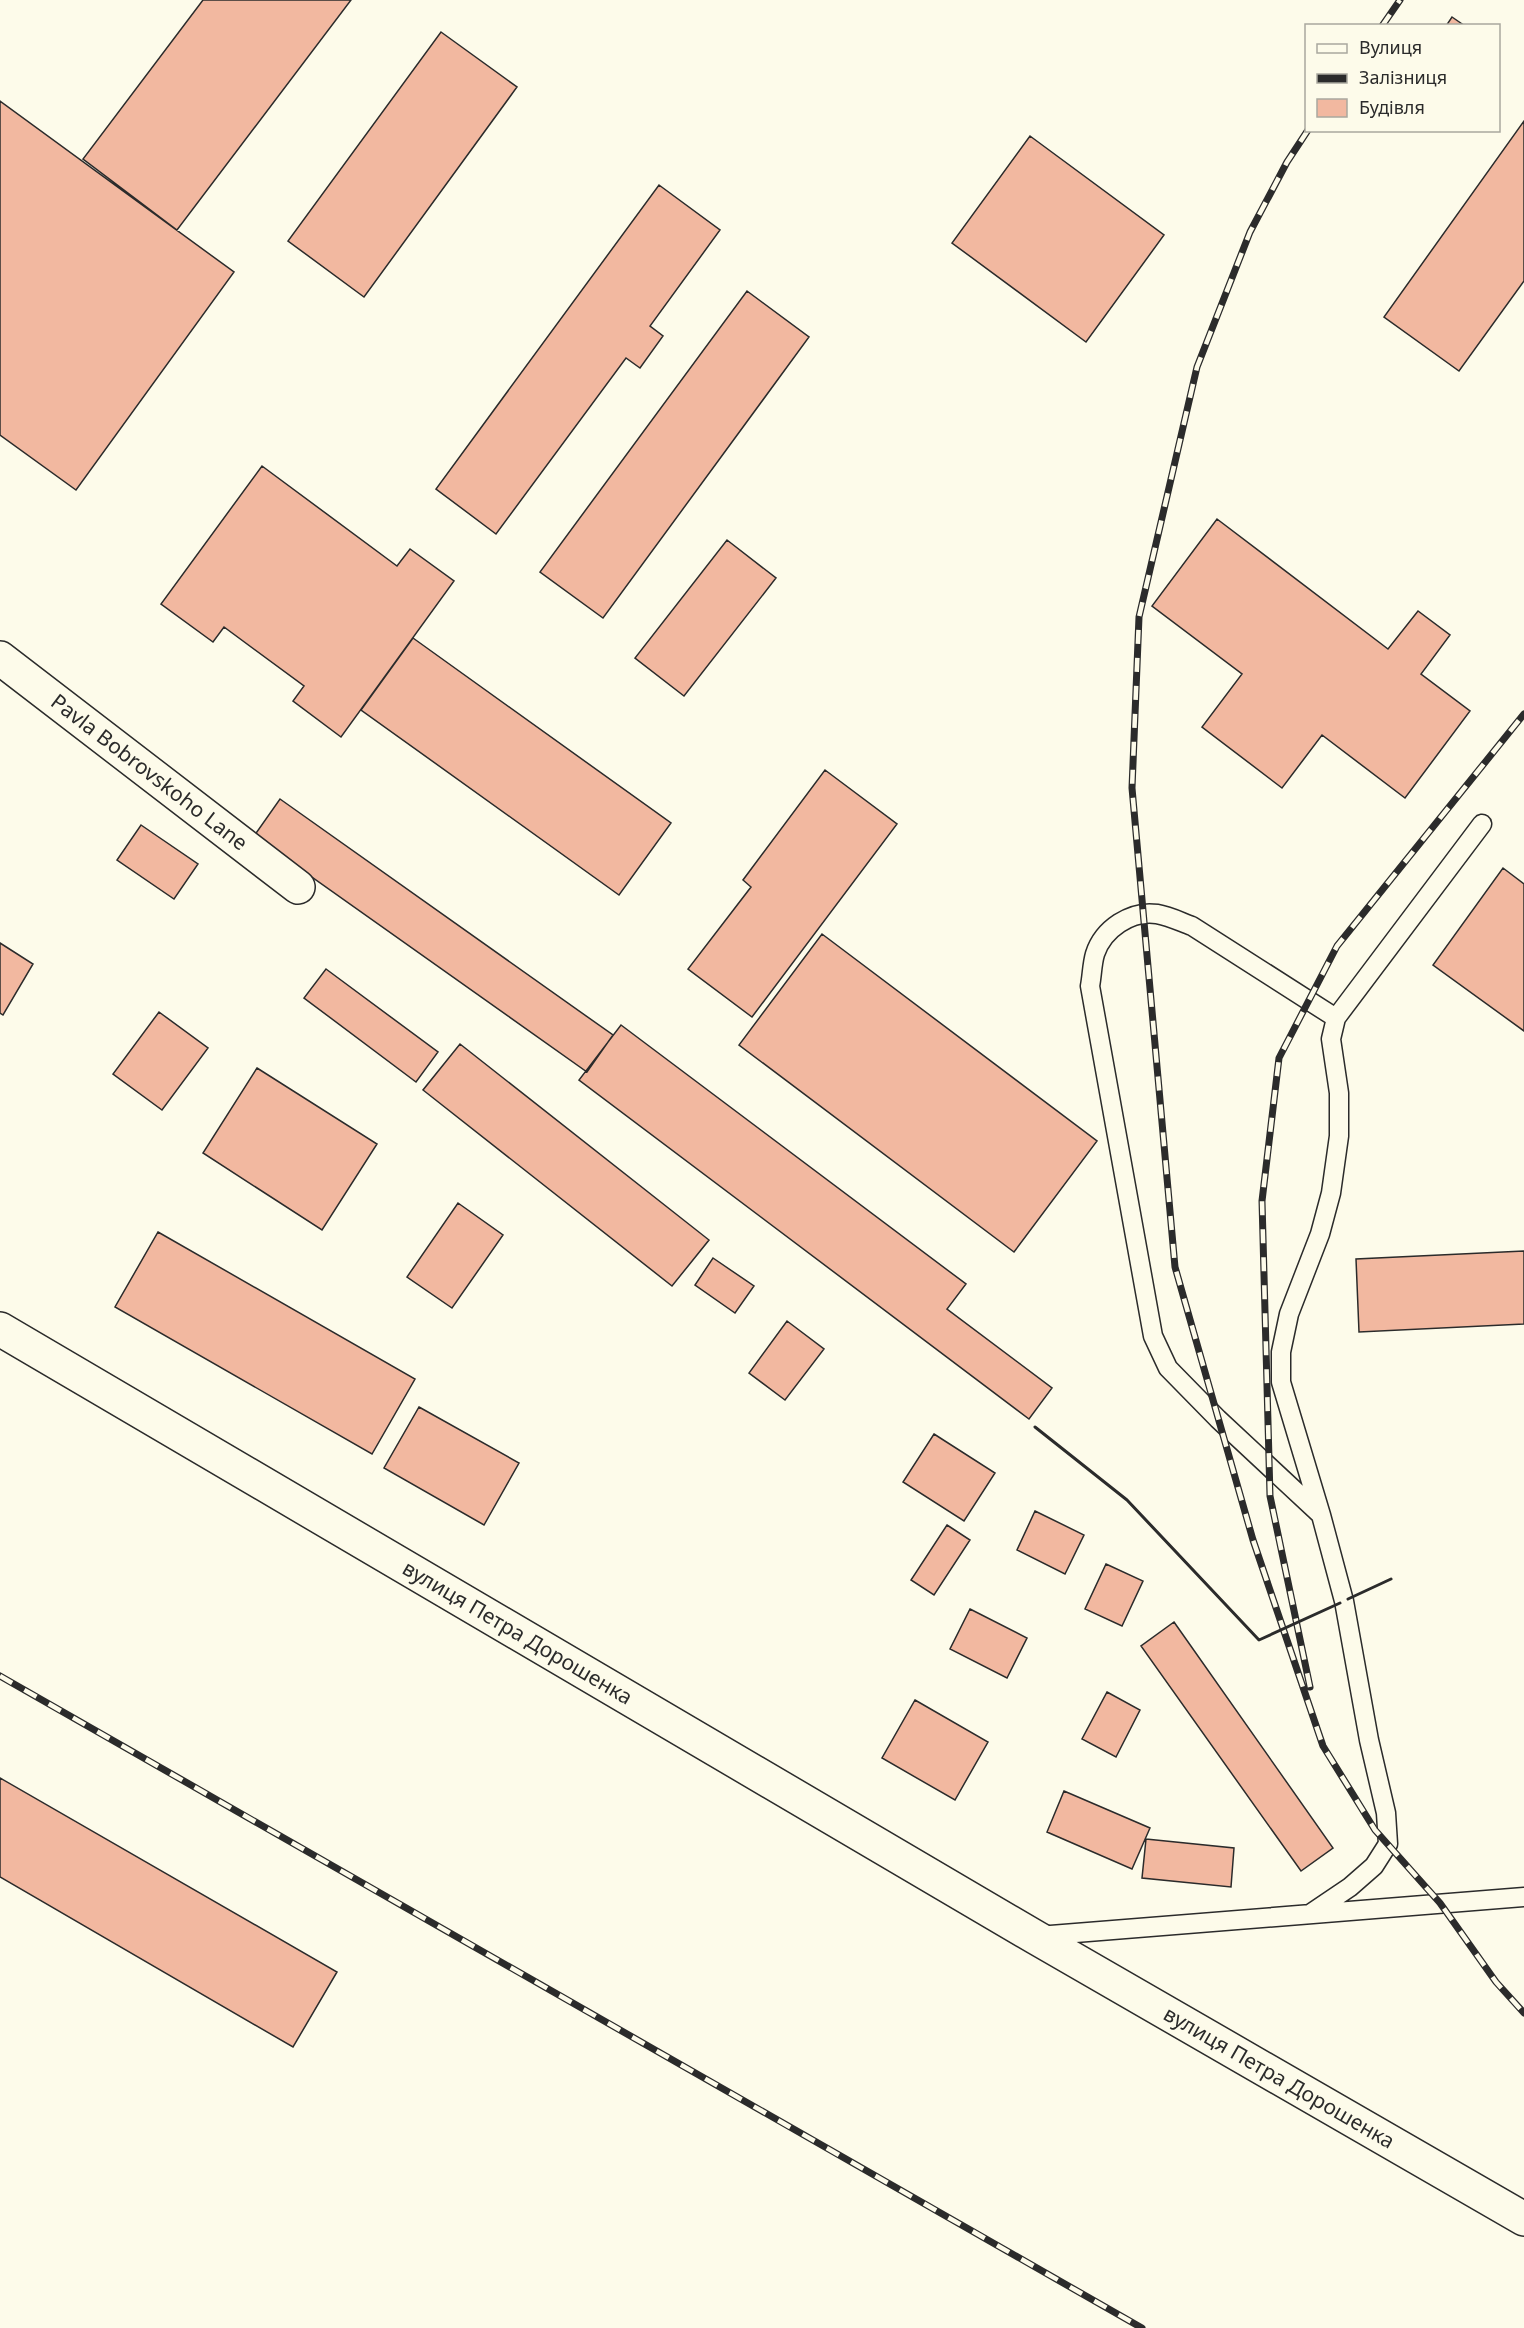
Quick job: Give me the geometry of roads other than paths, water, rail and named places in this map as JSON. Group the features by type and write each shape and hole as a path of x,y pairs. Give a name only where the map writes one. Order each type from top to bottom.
{"street":[{"name":"Pavla Bobrovskoho Lane","path":"0,658 298,886"},
{"name":"вулиця Петра Дорошенка","path":"0,1329 1035,1937 1524,2219"}],"lane":[{"path":"1310,1914 1350,1887 1374,1866 1388,1844 1386,1813 1369,1740 1344,1601 1281,1382 1281,1352 1289,1314 1320,1234 1331,1193 1339,1136 1339,1093 1331,1039 1336,1018 1482,824"},
{"path":"1321,1515 1168,1368 1153,1336 1090,986 1095,954 1102,940 1112,928 1125,919 1144,914 1156,914 1192,926 1336,1018"},
{"path":"1035,1937 1524,1897"}],"railway":[{"path":"1383,24 1400,0"},
{"path":"1307,132 1287,162 1250,232 1197,367 1139,617 1132,788 1175,1267 1253,1540 1323,1746 1375,1830 1440,1903 1496,1982 1524,2013"},
{"path":"1310,1687 1270,1496 1262,1201 1279,1058 1337,946 1524,714"},
{"path":"0,1676 1142,2328"}]}
